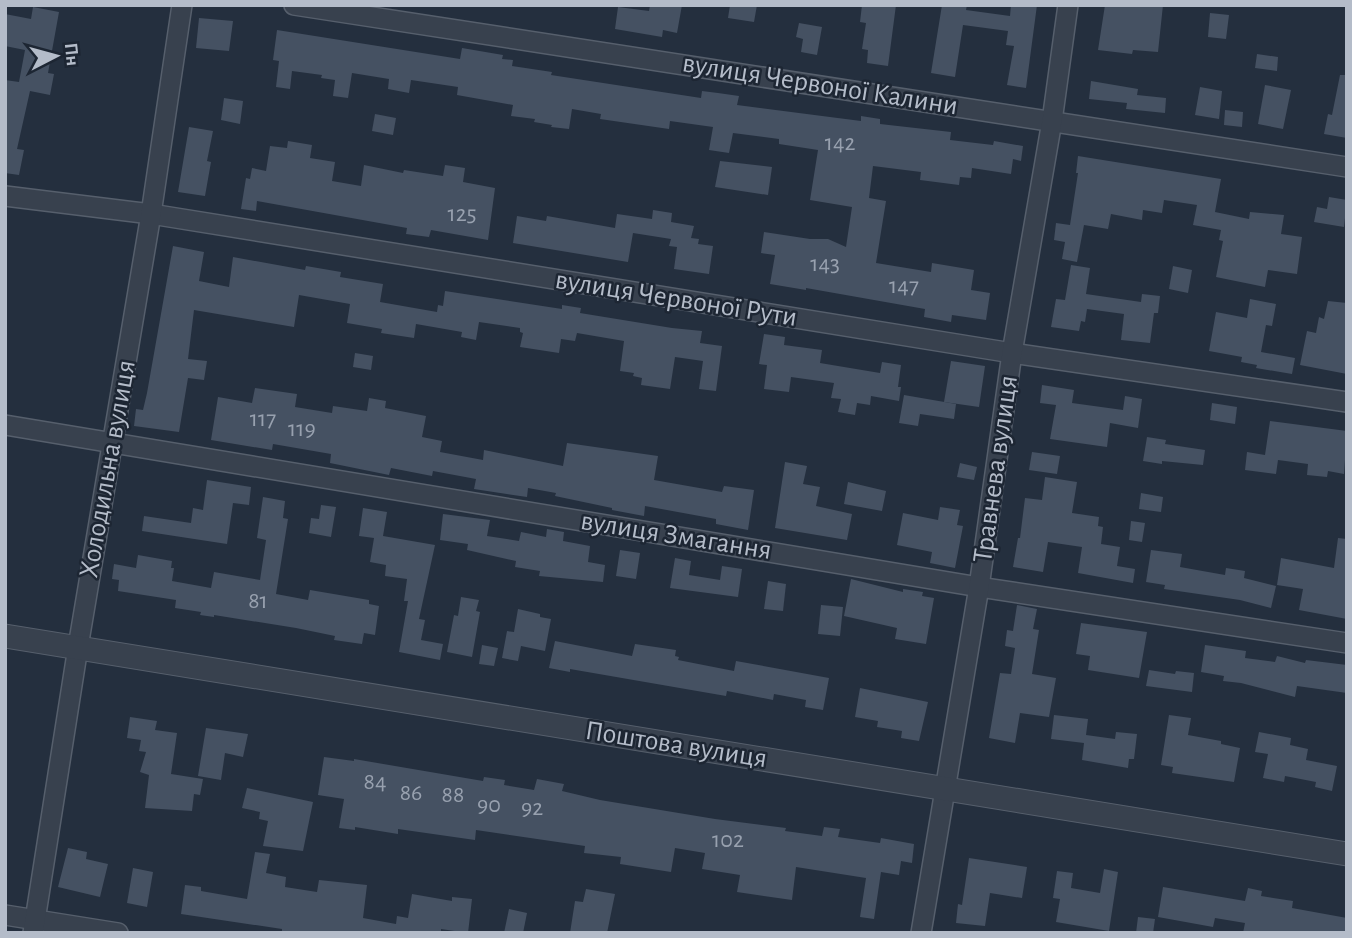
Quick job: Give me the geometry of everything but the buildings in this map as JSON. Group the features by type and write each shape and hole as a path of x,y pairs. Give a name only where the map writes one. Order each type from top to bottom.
{"street":[{"name":"Холодильна вулиця","path":"34,926 151,214 182,5"},
{"name":"вулиця Червоної Калини","path":"294,5 1347,167"},
{"name":"Травнева вулиця","path":"921,933 979,587 1012,353 1052,121 1068,5"},
{"name":"вулиця Червоної Рути","path":"5,196 151,214 1012,353 1347,402"},
{"name":"вулиця Змагання","path":"5,425 979,587 1347,643"},
{"name":"Поштова вулиця","path":"5,636 1347,854"},
{"path":"5,915 34,926 118,933"}]}
